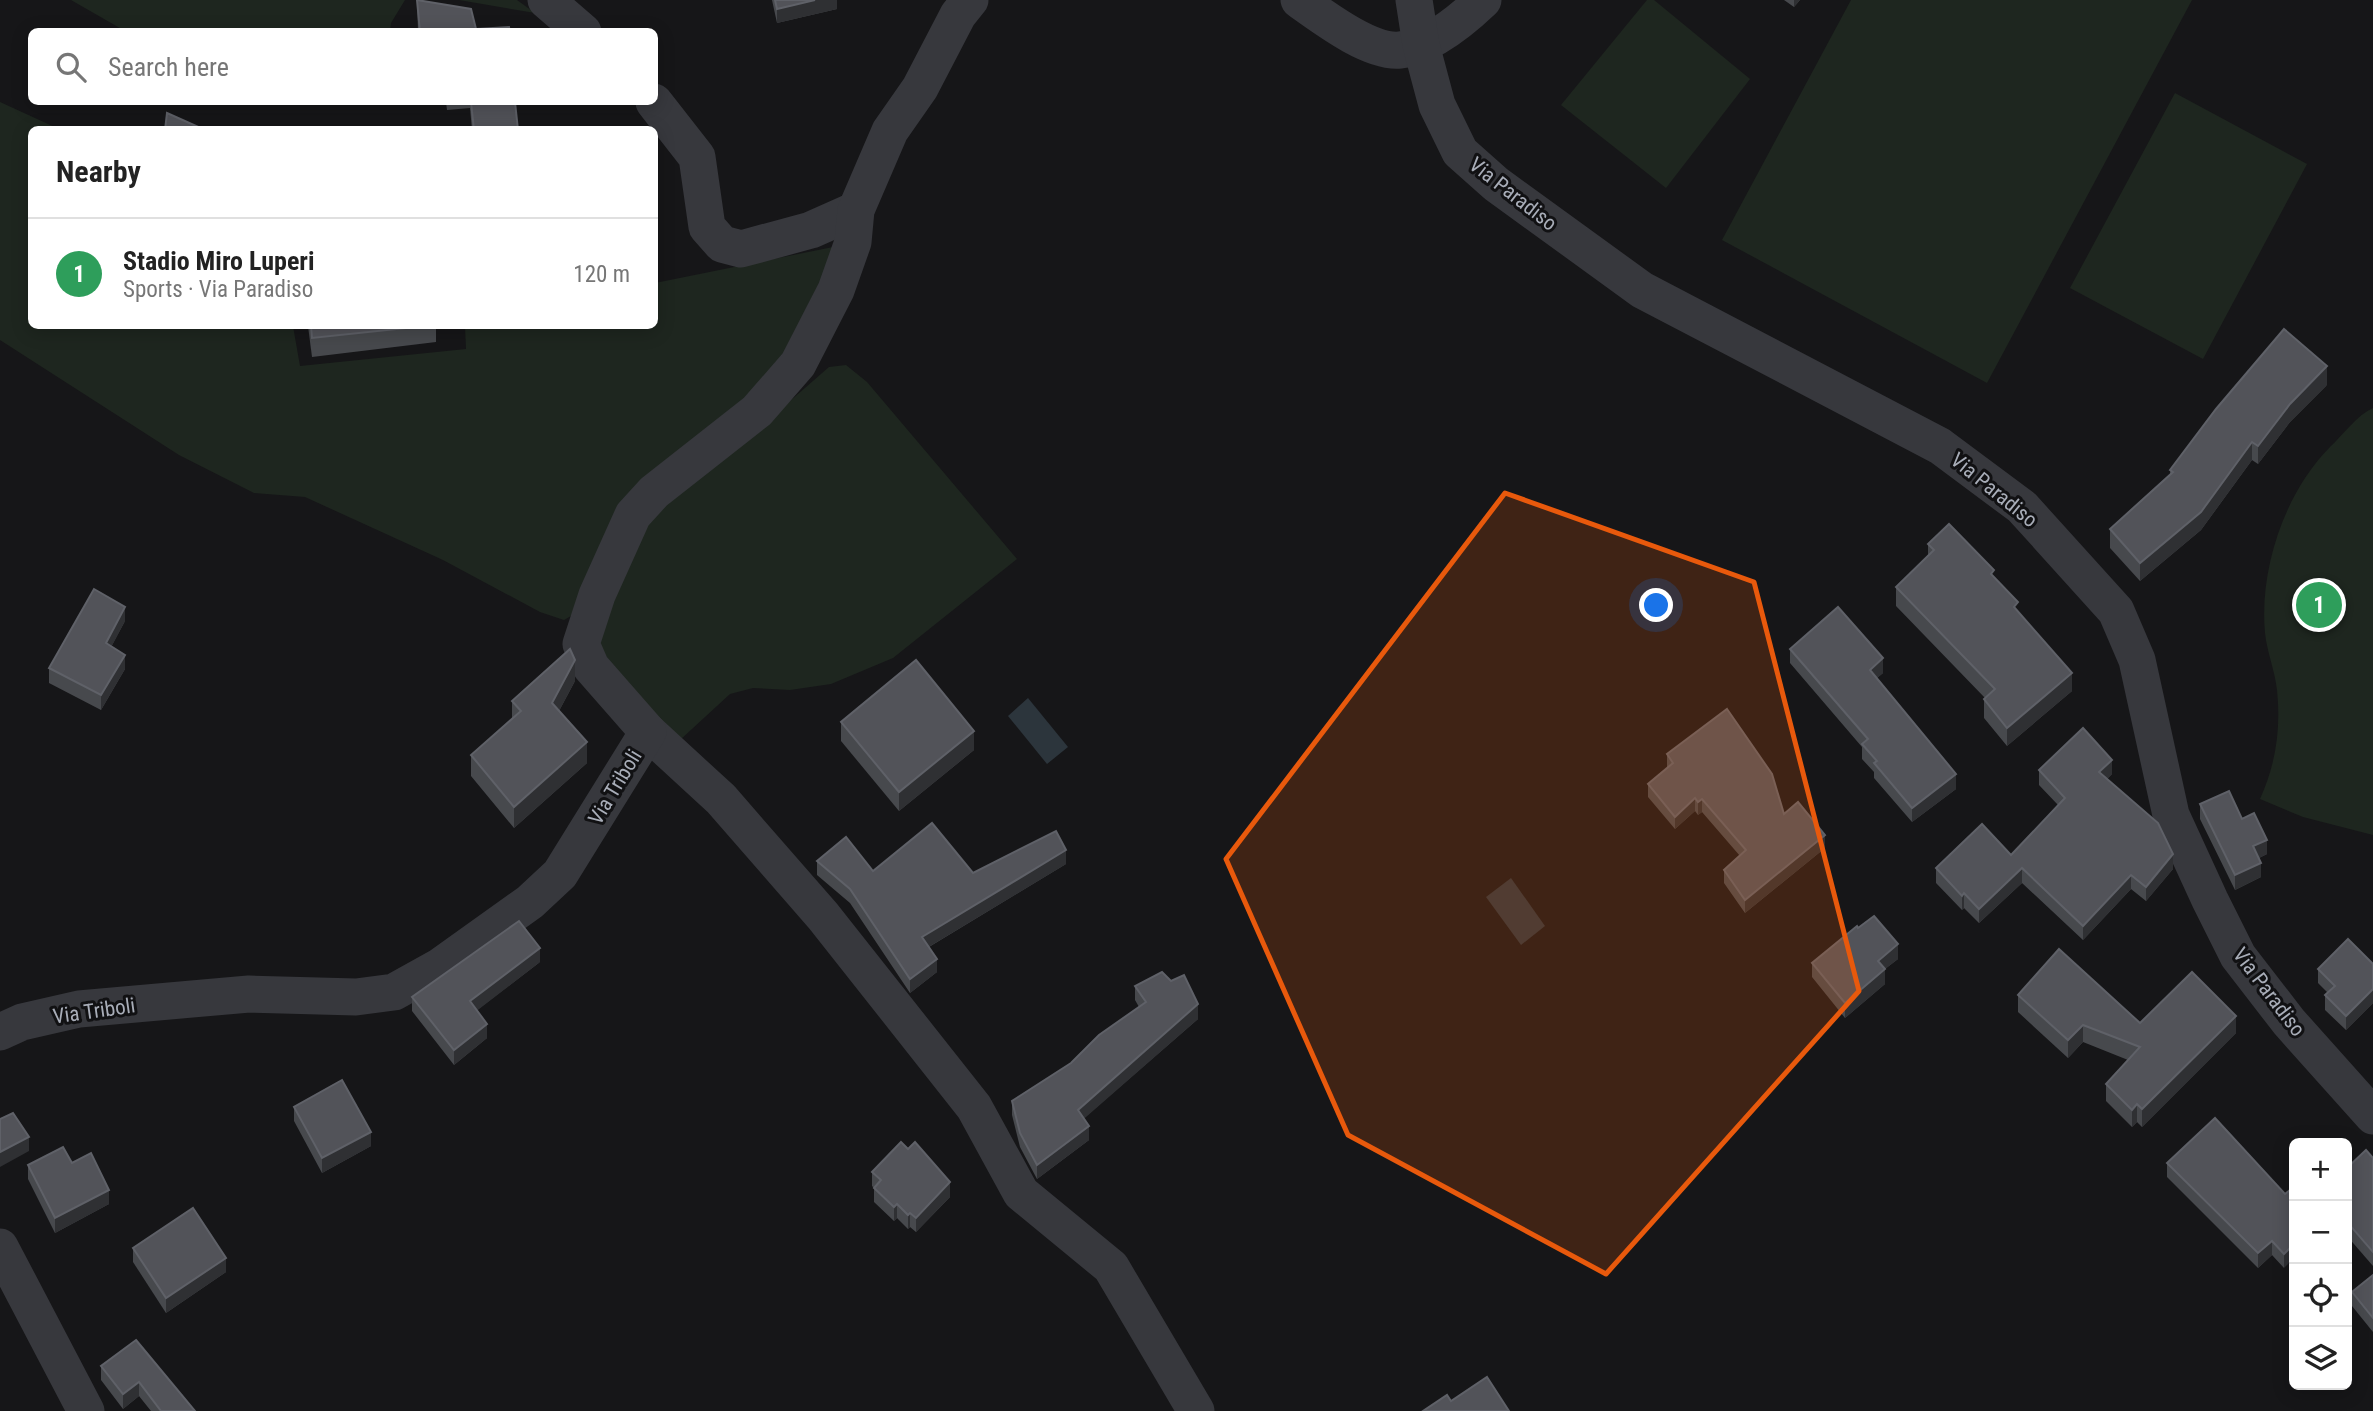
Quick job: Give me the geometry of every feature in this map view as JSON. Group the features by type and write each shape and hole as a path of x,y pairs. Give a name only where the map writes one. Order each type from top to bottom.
{"street":[{"path":"546,0 578,28"},
{"name":"Via Triboli","path":"0,1032 22,1022 79,1009 249,994 356,997 394,992 439,967 530,902 560,874 648,732 591,667 581,644 597,595 633,515 654,492 757,411 798,364 836,290 853,242 856,210 890,131 920,88 958,15 970,0"},
{"path":"1299,0 1337,27 1377,46 1398,51 1421,44 1459,20 1483,0"},
{"name":"Via Paradiso","path":"1414,0 1421,44 1437,105 1460,152 1496,184 1642,290 1940,446 2022,507 2116,611 2137,660 2171,815 2215,911 2238,956 2281,1011 2373,1116"},
{"path":"656,105 697,157 707,228 722,244 741,250 811,230 856,210"},
{"path":"648,732 721,799 823,916 974,1107 1021,1193 1111,1267 1196,1411"},
{"path":"0,1247 86,1411"}],"highlighted area":[{"path":"1505,493 1754,582 1859,991 1606,1274 1348,1135 1226,859"}],"shaded area":[{"path":"71,0 405,0 390,28 120,28"},
{"path":"459,0 517,0 535,13"},
{"path":"1647,0 1654,0 1750,79 1666,188 1561,105"},
{"path":"1851,0 2192,0 1987,383 1722,240"},
{"path":"2175,93 2307,164 2203,359 2070,288"},
{"path":"0,102 52,126 28,126 28,329 294,329 300,366 466,349 465,329 658,329 658,282 838,246 774,372 717,429 576,613 564,620 540,612 443,560 305,497 254,493 179,455 0,340"},
{"path":"846,365 867,382 1017,559 893,658 831,684 790,690 753,688 730,694 680,740 598,654 599,640 627,555 651,517 726,457 829,367"},
{"path":"2373,408 2373,835 2303,817 2260,799 2276,746 2278,718 2276,683 2267,647 2264,608 2266,583 2278,533 2300,486 2314,465 2356,420"},
{"path":"1028,698 1068,747 1047,764 1008,716"},
{"path":"1511,878 1545,926 1521,945 1486,897"}],"building":[{"path":"417,0 471,9 476,28 420,28"},
{"path":"775,0 815,0 777,9"},
{"path":"471,105 515,105 518,126 474,126"},
{"path":"167,113 196,126 165,126"},
{"path":"311,329 397,329 312,338"},
{"path":"2284,329 2327,366 2290,404 2258,446 2252,442 2201,512 2140,563 2110,529 2173,472 2170,470 2216,409"},
{"path":"1949,524 1994,570 1991,574 2018,602 2014,607 2072,673 2007,728 1984,699 1995,689 1896,587 1934,550 1928,544"},
{"path":"94,589 125,607 106,643 125,655 101,695 49,668"},
{"path":"1838,607 1883,658 1870,670 1956,774 1912,808 1874,763 1877,761 1862,744 1868,739 1790,649"},
{"path":"570,649 575,660 552,703 587,742 514,807 471,755 521,711 512,701"},
{"path":"916,660 974,731 899,792 841,722"},
{"path":"1727,709 1772,774 1784,814 1798,802 1825,835 1745,900 1724,870 1746,850 1702,799 1698,802 1695,798 1675,817 1648,784 1673,763 1667,754"},
{"path":"2083,728 2112,760 2099,772 2158,823 2173,854 2146,887 2131,875 2083,926 2022,868 1979,909 1964,893 1962,896 1936,868 1982,824 2011,855 2065,798 2039,770"},
{"path":"2229,791 2242,819 2254,813 2267,840 2253,846 2261,863 2235,875 2200,804"},
{"path":"932,823 973,873 1056,831 1066,850 922,937 937,959 910,979 850,889 817,861 846,837 873,871"},
{"path":"1874,916 1898,944 1878,961 1885,969 1845,1003 1812,963 1857,926 1858,928"},
{"path":"519,921 540,948 470,1001 487,1024 454,1050 412,997"},
{"path":"2348,939 2373,964 2373,989 2346,1016 2325,995 2335,986 2318,969"},
{"path":"2059,949 2140,1023 2192,972 2236,1016 2142,1109 2137,1104 2132,1110 2106,1084 2140,1047 2083,1025 2068,1040 2018,995"},
{"path":"1162,972 1171,981 1184,975 1198,1004 1078,1110 1089,1126 1037,1165 1020,1133 1012,1101 1071,1063 1099,1035 1146,1002 1135,986"},
{"path":"342,1080 371,1132 322,1158 294,1107"},
{"path":"13,1113 29,1137 0,1152 0,1119"},
{"path":"2215,1118 2285,1194 2289,1191 2289,1249 2284,1254 2272,1241 2258,1253 2167,1163"},
{"path":"901,1142 908,1149 915,1142 950,1182 916,1218 910,1213 908,1215 897,1204 894,1207 874,1188 881,1180 872,1172"},
{"path":"63,1147 72,1163 91,1153 109,1190 55,1218 28,1165"},
{"path":"2366,1150 2373,1158 2373,1252 2352,1228 2352,1163"},
{"path":"193,1208 226,1258 166,1298 133,1248"},
{"path":"2373,1275 2373,1318 2352,1292"},
{"path":"136,1340 195,1411 161,1411 139,1382 123,1394 101,1366"},
{"path":"1487,1377 1509,1411 1423,1411 1447,1395 1451,1401"}],"place":[{"name":"Stadio Miro Luperi","path":"2319,605"}]}
